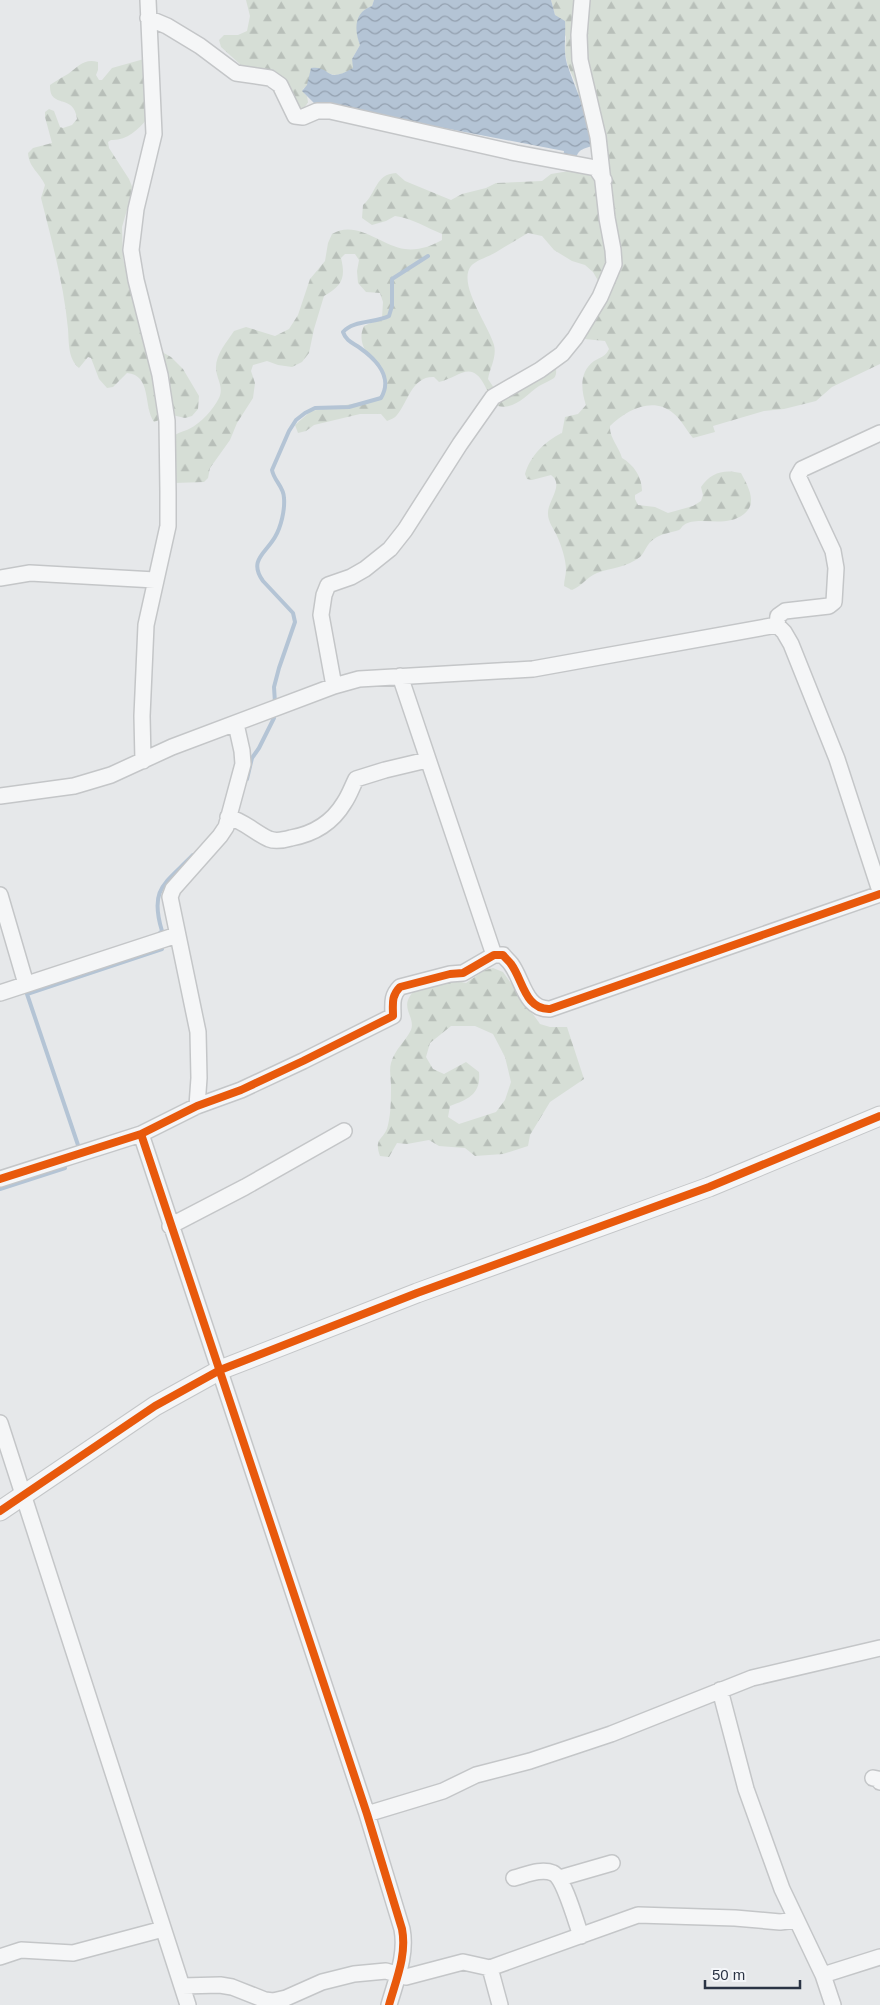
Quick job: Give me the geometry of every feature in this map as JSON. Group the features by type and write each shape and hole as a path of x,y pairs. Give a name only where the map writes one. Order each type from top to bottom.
{"street":[{"path":"143,761 142,716 146,625 168,526 167,421 160,375 136,280 131,250 136,209 154,134 148,0"},
{"path":"334,686 320,615 328,585 351,577 365,569 390,549 405,530 460,444 493,397 540,370 562,354 575,338 600,297 614,264 598,137 580,60 579,35 582,0"},
{"path":"148,18 167,26 200,46 236,73 270,78 280,84 295,116 303,117 316,111 340,113 516,153 596,168 604,180"},
{"path":"777,625 778,616 785,611 829,606 834,602 836,568 832,551 798,476 802,469 880,433"},
{"path":"0,578 30,573 155,580"},
{"path":"0,796 74,786 111,775 172,748 334,686 358,679 533,670 777,625"},
{"path":"0,1179 141,1134 198,1106 250,1086 394,1016 392,998 400,987 450,974 463,973 494,955 502,955 511,964 529,1000 542,1010 550,1010 880,893 837,759 791,644 777,625"},
{"path":"400,676 494,955"},
{"path":"198,1106 198,1032 170,897 173,889 220,836 228,817 243,764 236,724"},
{"path":"228,817 238,820 270,840 304,836 315,832 343,806 356,779 427,760"},
{"path":"0,895 26,984"},
{"path":"0,993 177,934"},
{"path":"0,1511 155,1406 220,1370 417,1292 700,1191 880,1116"},
{"path":"170,1226 245,1187 344,1131"},
{"path":"141,1134 367,1814 402,1929 404,1943 389,2005"},
{"path":"0,1423 188,2005"},
{"path":"367,1814 443,1791 476,1775 530,1761 611,1734 752,1678 880,1648"},
{"path":"720,1690 746,1789 782,1889 823,1975 833,2005"},
{"path":"560,1878 612,1863"},
{"path":"514,1878 537,1872 554,1873 560,1878 581,1936"},
{"path":"182,1986 220,1985 232,1987 265,2000 273,2001 286,1998 322,1982 354,1974 386,1971 406,1977 463,1962 490,1968 638,1915 735,1918 780,1922 796,1920"},
{"path":"0,1957 21,1950 73,1953 163,1929"},
{"path":"823,1975 880,1957"},
{"path":"490,1968 500,2005"}],"green space":[{"path":"246,0 374,0 372,6 366,9 359,17 357,33 360,45 352,59 354,68 342,74 334,75 315,68 307,86 303,89 308,102 304,108 296,108 287,85 274,70 242,66 221,47 219,40 224,35 238,35 247,31 250,16"},
{"path":"551,0 880,0 880,364 832,387 816,401 784,409 764,411 713,426 715,432 693,438 673,413 657,406 648,405 640,407 616,420 610,426 611,434 622,458 634,468 642,486 642,491 635,495 638,505 655,507 668,513 693,506 701,501 703,495 701,487 709,478 718,473 729,471 741,473 750,494 750,505 744,514 729,521 690,522 683,525 679,530 660,535 648,545 640,557 625,565 597,573 572,590 564,586 566,570 564,557 559,540 548,517 548,509 556,488 555,479 551,475 532,480 527,479 525,474 534,455 550,440 562,433 565,417 578,414 586,405 582,382 586,370 589,365 604,355 609,349 605,341 585,339 580,333 600,284 593,272 585,265 572,261 554,250 542,236 528,233 471,266 468,274 468,283 471,294 495,349 488,379 494,388 556,366 554,378 539,386 515,404 504,407 498,406 480,378 475,373 465,372 439,382 434,377 420,381 411,391 401,410 396,416 387,421 381,414 360,414 314,425 306,431 298,433 295,425 311,411 378,398 385,391 384,373 366,352 362,340 364,326 382,318 383,302 380,293 366,292 358,283 357,271 359,260 355,254 345,254 341,258 343,276 339,285 324,296 309,353 302,362 292,367 267,361 253,365 251,371 255,383 253,398 237,423 230,440 210,468 208,478 204,482 174,483 173,437 198,423 210,412 219,398 221,390 216,364 225,344 234,331 246,327 275,336 289,329 298,315 310,279 325,261 328,243 332,234 341,230 360,231 405,249 424,248 442,240 442,234 402,217 395,216 372,225 362,218 363,205 384,177 396,173 405,181 451,200 462,194 486,188 496,183 542,181 551,174 599,166 591,127 584,114 575,82 567,63 565,52 566,37 555,15"},
{"path":"144,59 147,119 127,137 108,142 109,148 129,179 133,189 122,227 123,259 146,343 171,357 183,369 199,396 198,409 192,416 185,418 172,415 154,422 144,385 135,375 127,373 113,387 107,388 99,379 91,358 88,357 79,368 73,360 61,280 41,198 45,185 32,167 28,153 33,148 52,143 45,117 45,112 49,109 54,111 60,127 72,125 77,119 75,111 71,106 53,97 50,85 85,62 98,62 96,75 99,80 102,80 112,68"},
{"path":"493,968 503,972 540,1024 550,1027 567,1027 584,1079 550,1102 530,1135 528,1146 503,1154 475,1156 465,1148 439,1146 429,1140 407,1144 397,1143 389,1157 380,1156 378,1145 387,1130 390,1116 391,1063 412,1026 407,1007 409,998 414,990 451,980 466,983 485,970","holes":["451,1026 475,1026 493,1034 505,1057 511,1082 505,1100 496,1112 459,1124 448,1117 450,1106 463,1101 476,1091 479,1072 466,1062 444,1074 433,1069 426,1057 430,1043"]}],"water":[{"path":"374,0 551,0 555,15 565,21 567,64 586,114 595,145 580,151 576,159 563,157 564,151 314,103 302,91 307,85 311,68 322,69 337,75 353,68 352,59 360,45 356,28 357,22 362,13 372,6"}],"waterway":[{"path":"275,703 274,687 295,622 293,613 263,581 257,568 260,557 277,533 283,513 284,494 272,470 289,431 296,420 305,413 315,408 349,407 381,398 385,383 381,370 372,358 348,340 343,332 353,325 389,316 392,306 392,279 428,256"},
{"path":"247,779 252,758 274,718"},
{"path":"157,936 162,931 157,905 162,888 167,880 193,855"},
{"path":"77,1149 79,1148 27,994 162,949 161,945"},
{"path":"0,1189 65,1168"}],"cycle path":[{"path":"0,1179 141,1134 197,1106 241,1090 393,1016 394,997 400,987 450,974 463,973 494,955 503,955 510,963 526,993 535,1005 550,1009 880,894"},
{"path":"0,1511 155,1406 220,1370 417,1293 709,1187 880,1116"},
{"path":"141,1134 367,1814 402,1929 402,1958 389,2005"}]}
